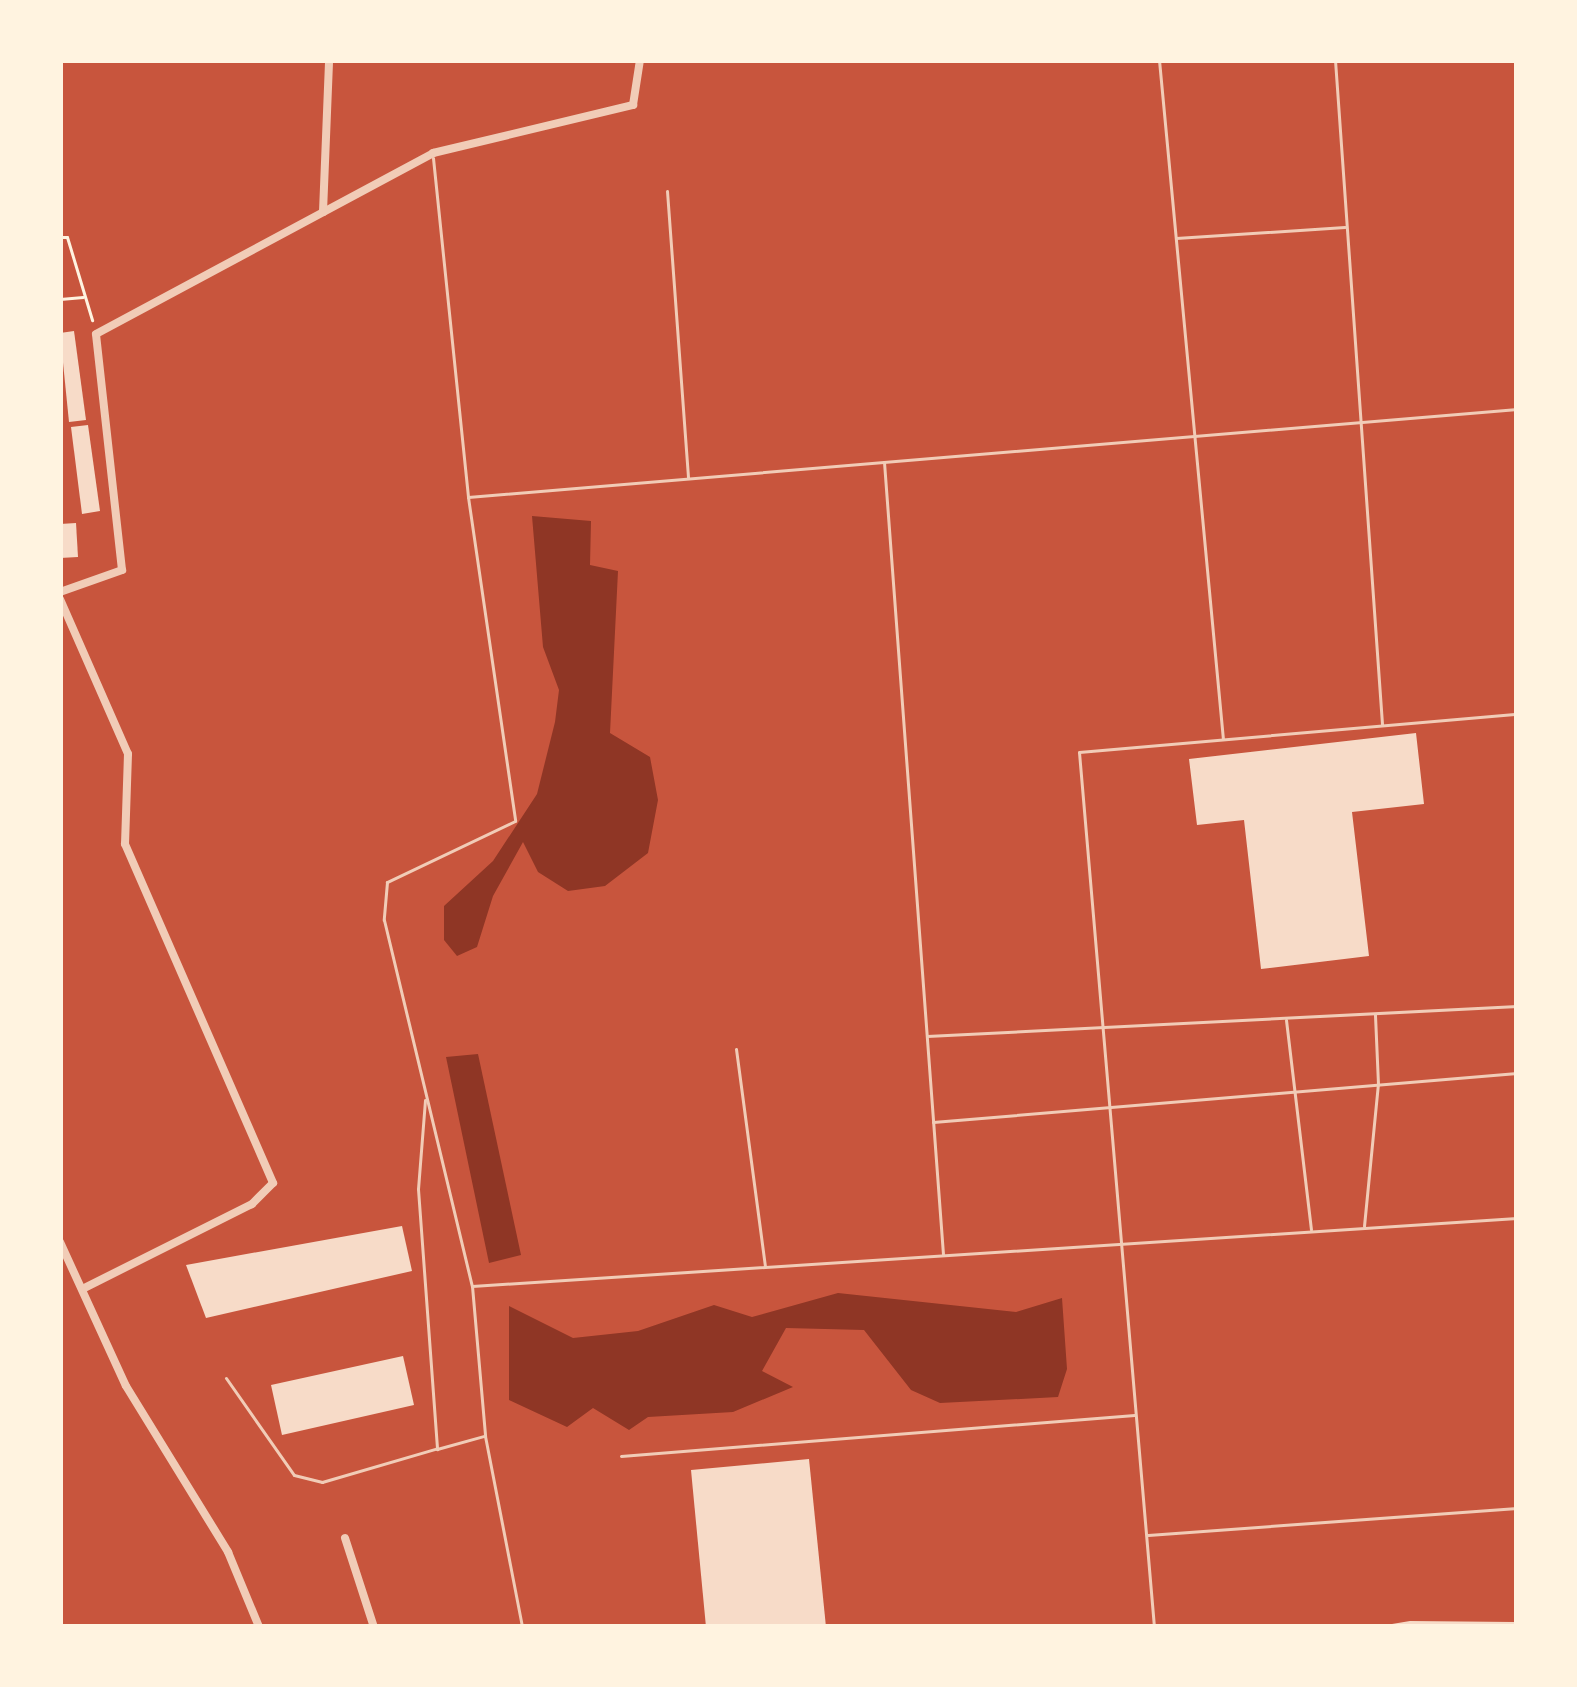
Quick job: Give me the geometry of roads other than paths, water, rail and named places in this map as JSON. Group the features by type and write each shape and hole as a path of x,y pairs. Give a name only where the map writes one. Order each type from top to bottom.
{"street":[{"path":"323,212 329,60"},
{"path":"82,1289 252,1204 273,1183 125,844 128,754 60,596 122,570 96,334 433,153 633,105 640,60"},
{"path":"60,1242 126,1385 228,1552 259,1627"},
{"path":"345,1538 374,1627"}],"lane":[{"path":"1159,60 1223,740"},
{"path":"1335,60 1382,726"},
{"path":"433,153 468,497 515,821 387,882 384,920 472,1286 485,1436 522,1627"},
{"path":"667,190 688,479"},
{"path":"1176,238 1347,227"},
{"path":"468,497 1517,409"},
{"path":"884,462 943,1256"},
{"path":"1154,1627 1079,752 1517,714"},
{"path":"927,1036 1517,1006"},
{"path":"1364,1228 1378,1084 1375,1013"},
{"path":"1286,1018 1291,1093 1311,1232"},
{"path":"736,1049 765,1267"},
{"path":"933,1122 1517,1073"},
{"path":"425,1093 418,1189 436,1449"},
{"path":"472,1286 1517,1218"},
{"path":"226,1378 294,1475 322,1482 485,1436"},
{"path":"621,1456 1136,1415"},
{"path":"1146,1535 1517,1508"}]}
